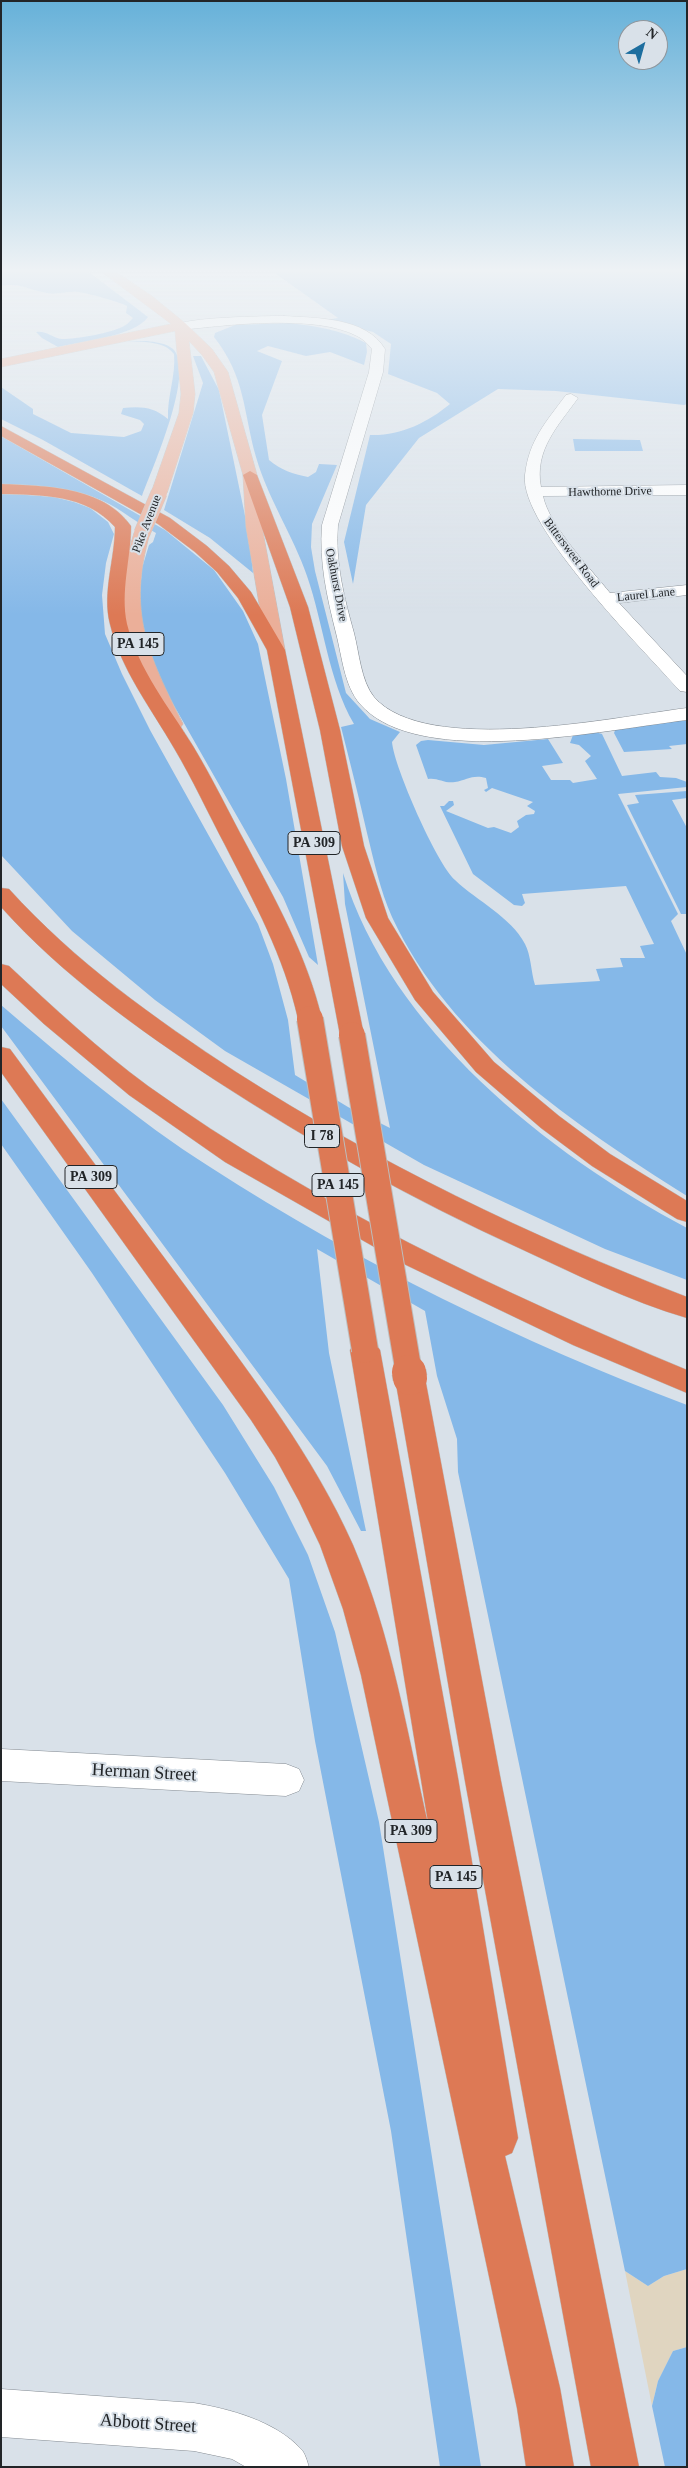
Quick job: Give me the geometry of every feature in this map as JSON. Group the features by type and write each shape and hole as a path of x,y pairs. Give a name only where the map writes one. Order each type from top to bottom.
{"highway":[{"name":"PA 309","path":"1,430 164,521 201,548 223,569 245,596 276,650 352,1035 410,1378 482,1771 615,2467"},
{"path":"250,474 299,607 330,730 353,846 377,918 423,995 485,1067 550,1122 601,1160 687,1213"},
{"path":"1,489 41,491 73,497 97,504 118,518 123,526 124,540 114,602 118,625 132,663 144,686 183,747"},
{"name":"PA 145","path":"183,747 284,937 305,992 440,1778 539,2405"},
{"name":"I 78","path":"1,894 79,970 163,1034 248,1091 350,1153 475,1218 639,1290 687,1308"},
{"path":"1,971 52,1019 138,1090 234,1156 416,1258 583,1338 687,1382"},
{"name":"PA 309","path":"1,1054 262,1412 294,1461 318,1507 347,1573 369,1636 387,1704 399,1776 539,2405 550,2467"}],"main road":[{"name":"Pike Avenue","path":"183,747 135,637 130,611 133,565 142,533 159,493 186,413 187,384"},
{"path":"224,384 250,474 254,526 276,650"}],"street":[{"name":"Oakhurst Drive","path":"372,384 330,525 328,542 328,560 343,625 360,686 364,696 372,705 399,722 416,728 439,733 485,737 687,714"},
{"name":"Bittersweet Road","path":"572,398 543,435 537,448 533,462 534,492 537,504 550,528 606,599 687,687"},
{"name":"Hawthorne Drive","path":"534,492 687,490"},
{"name":"Laurel Lane","path":"606,599 687,590"},
{"name":"Herman Street","path":"1,1765 286,1780"},
{"name":"Abbott Street","path":"1,2413 194,2427 225,2431 259,2446 285,2467"}],"shaded area":[{"path":"172,384 178,384 170,421 142,496 43,440 1,419 1,387 33,409 33,414 71,433 124,437 141,431 144,424 140,420 121,414 123,408 147,408 158,412 168,419"},
{"path":"203,384 216,384 219,390 249,535 253,573 210,538 164,510"},
{"path":"239,384 273,384 262,415 269,460 287,471 308,477 316,472 319,464 337,465 312,524 311,547 315,571 346,693 370,719 400,732 392,742 400,772 438,855 447,871 455,880 502,917 519,934 529,953 535,985 600,981 596,969 623,967 620,958 645,958 640,946 654,944 626,886 522,894 525,903 522,906 514,905 473,874 440,806 453,801 454,805 446,811 488,828 494,827 511,833 519,827 517,821 526,815 534,814 535,811 527,806 533,802 492,788 486,792 484,790 488,788 486,778 474,777 451,782 428,779 416,745 421,741 428,740 484,745 548,739 563,763 542,766 551,780 570,780 573,783 597,779 585,761 591,756 579,745 570,743 573,735 595,732 602,734 622,776 656,772 660,777 676,778 687,782 687,787 618,794 678,914 671,921 687,955 687,1196 602,1140 519,1077 481,1041 447,1003 417,962 392,917 378,875 341,727 354,724 338,689 307,576 261,472"},
{"path":"414,384 687,384 687,404 556,391 498,389 419,438 366,505 353,584 344,542 370,435 402,431 432,417 450,404 437,393"},
{"path":"1,436 165,530 214,570 243,611 258,644 286,779 318,965 309,957 283,897 160,681 138,617 142,568 149,545 153,542 156,533 110,504 91,496 53,488 1,485"},
{"path":"573,439 640,440 643,451 575,451"},
{"path":"1,493 54,497 74,502 90,508 108,522 114,534 106,563 102,595 105,634 122,674 150,730 258,924 273,964 288,1020 295,1075 348,1107 390,1128 345,904 343,873 366,930 397,984 436,1035 481,1081 529,1124 581,1163 634,1198 687,1228 687,1280 605,1249 424,1165 225,1051 155,1000 72,931 1,855"},
{"path":"687,720 687,744 669,746 672,749 624,752 614,733 616,728"},
{"path":"687,791 687,798 672,800 687,828 687,914 681,914 627,805 639,803 635,795"},
{"path":"1,1005 77,1069 156,1130 210,1167 324,1236 442,1299 503,1328 625,1381 687,1405 687,2269 664,2276 648,2286 625,2271 458,1472 457,1439 437,1376 425,1311 317,1249 329,1353 366,1531 361,1531 327,1466 1,1026"},
{"path":"1,1099 223,1405 274,1487 308,1555 335,1632 379,1822 481,2467 440,2467 391,2131 315,1741 289,1579 225,1473 92,1273 1,1144"},
{"path":"687,2269 687,2347 673,2351 658,2381 652,2406 625,2271 648,2286 664,2276"},
{"path":"687,2347 687,2467 665,2467 652,2406 658,2381 673,2351"}]}
